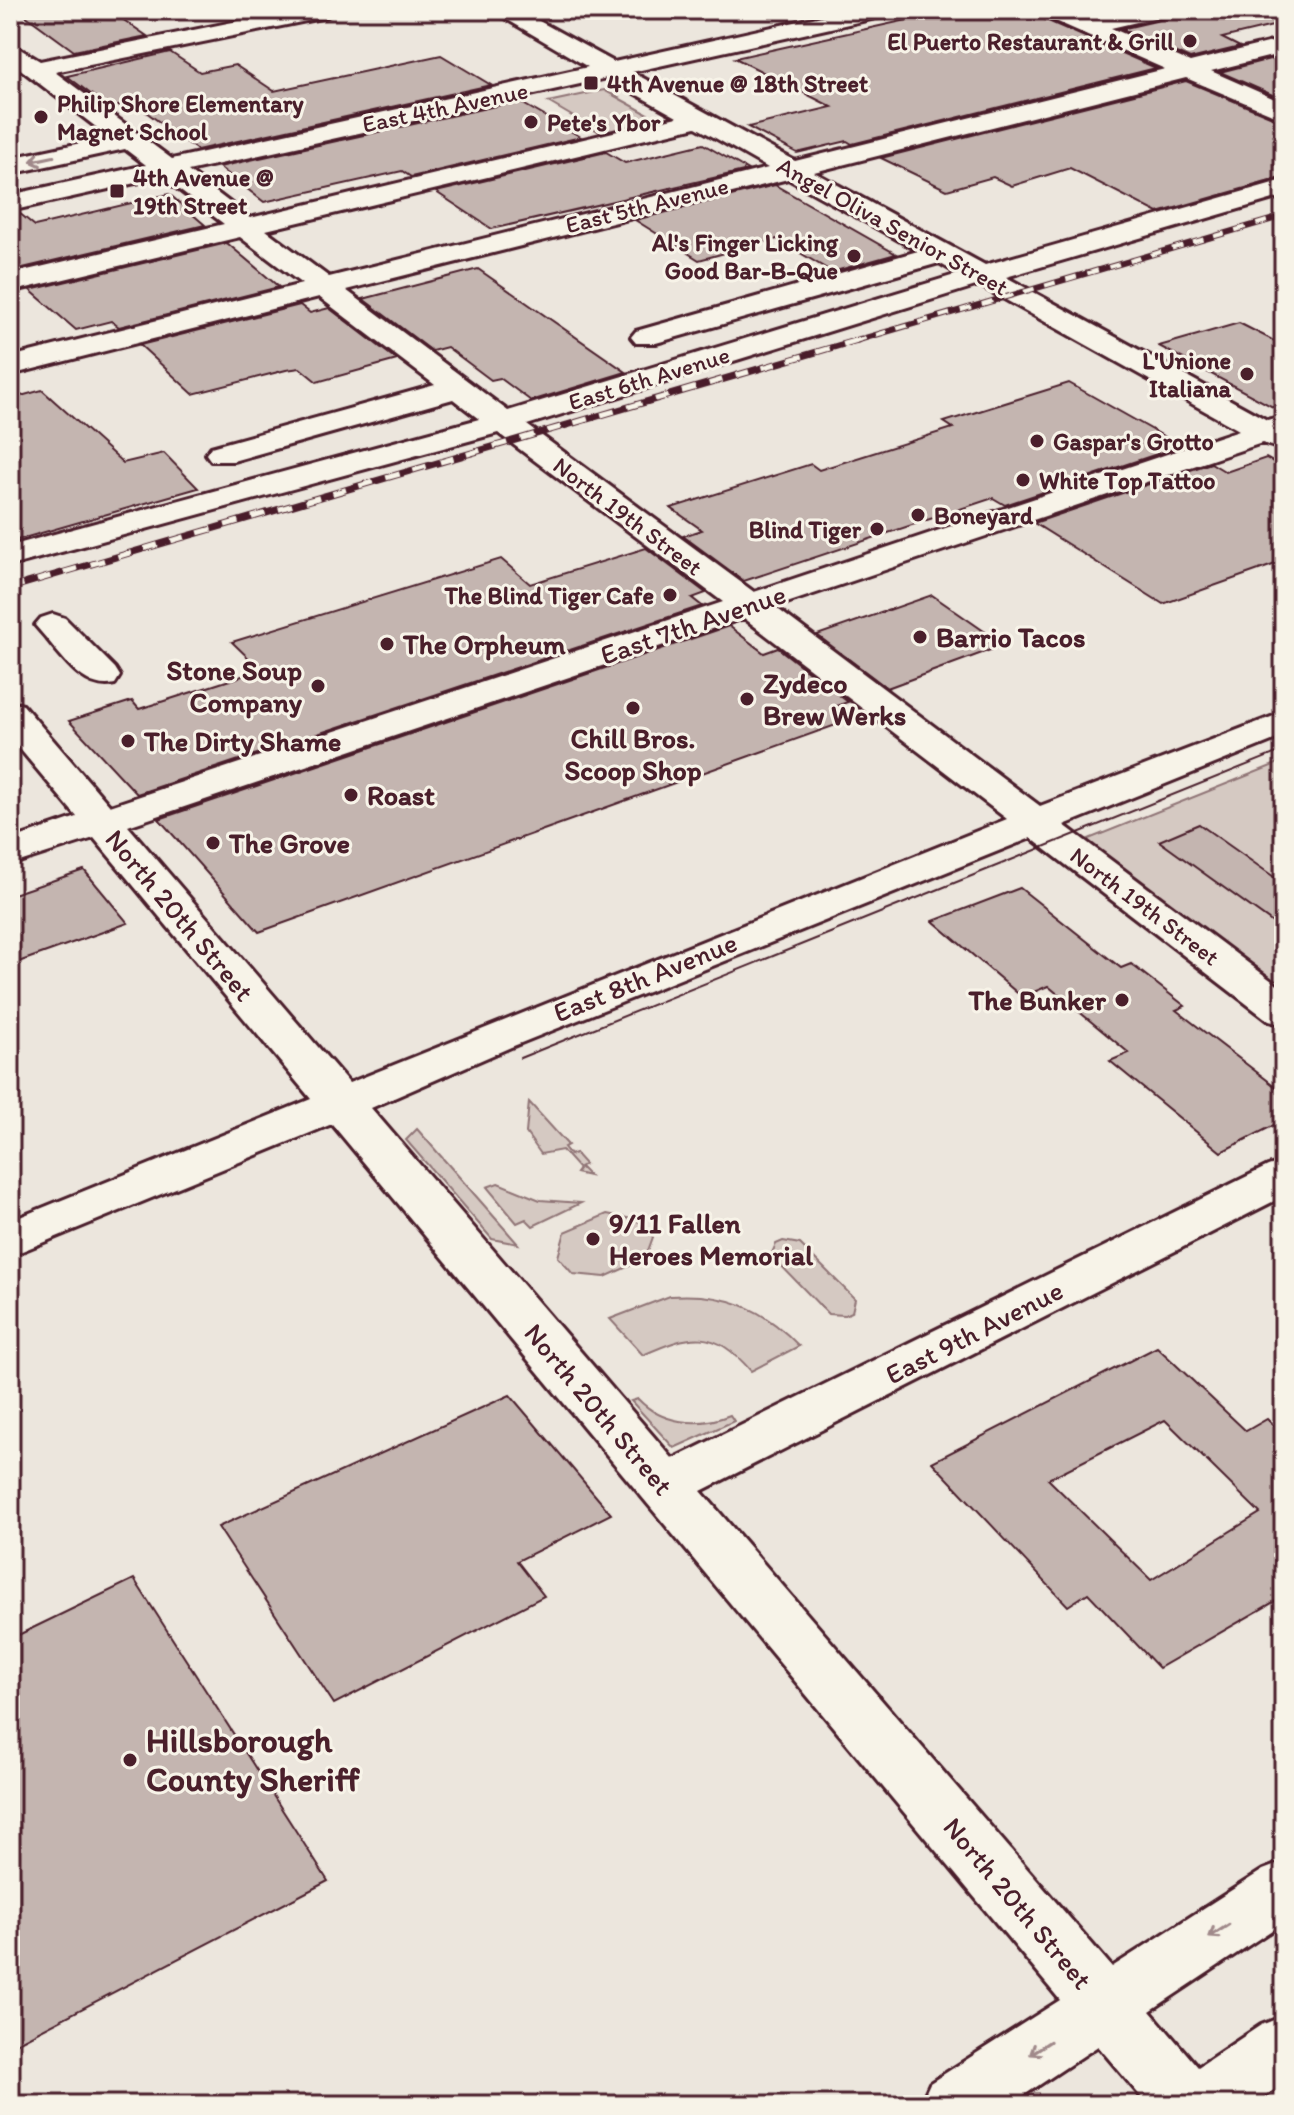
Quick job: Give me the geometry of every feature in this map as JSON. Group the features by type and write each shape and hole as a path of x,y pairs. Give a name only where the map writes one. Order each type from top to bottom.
{"street":[{"name":"Angel Oliva Senior Street","path":"502,10 983,276 1278,433"},
{"name":"East 4th Avenue","path":"10,203 880,10"},
{"path":"1050,10 1284,112"},
{"path":"1088,26 1159,10"},
{"path":"35,69 313,11"},
{"path":"85,38 109,54"},
{"name":"North 19th Street","path":"10,50 503,422 626,511 747,606 1284,1011"},
{"name":"East 5th Avenue","path":"10,366 790,169 1279,50"},
{"path":"10,283 700,119"},
{"path":"10,166 129,140"},
{"name":"East 6th Avenue","path":"10,556 503,422 1284,188"},
{"path":"646,337 942,253"},
{"path":"222,454 458,388"},
{"name":"East 7th Avenue","path":"10,853 747,606 1278,433"},
{"path":"53,625 102,676"},
{"name":"North 20th Street","path":"10,713 1189,2105"},
{"name":"East 8th Avenue","path":"10,1239 496,1037 1284,723"},
{"name":"East 9th Avenue","path":"665,1486 1284,1177"},
{"path":"953,2105 1284,1889"},
{"path":"1198,2105 1284,2046"}],"shaded area":[{"path":"604,90 662,122 606,136 548,102"},
{"path":"1284,761 1284,1003 1076,844"},
{"path":"529,1102 568,1145 564,1147 570,1155 575,1153 585,1164 580,1167 589,1176 576,1173 579,1169 562,1150 541,1154 526,1133"},
{"path":"417,1129 518,1244 492,1239 406,1140"},
{"path":"498,1183 540,1200 581,1203 533,1226 526,1219 517,1223 487,1187"},
{"path":"607,1214 637,1220 653,1237 645,1259 605,1277 573,1274 558,1257 565,1232"},
{"path":"783,1241 800,1244 855,1299 852,1312 845,1315 828,1314 771,1255 776,1244"},
{"path":"670,1296 708,1297 741,1305 771,1321 799,1346 751,1371 725,1347 702,1339 675,1342 643,1355 610,1319"},
{"path":"638,1399 658,1414 681,1421 706,1422 730,1415 734,1421 674,1448 631,1401"}],"building":[{"path":"18,10 109,10 147,36 74,51"},
{"path":"952,10 1036,10 1041,18 1156,68 852,144 847,141 797,153 748,127 832,107 735,58"},
{"path":"1173,10 1275,10 1277,25 1222,38 1240,47 1190,59 1121,29 1168,18"},
{"path":"170,52 200,72 235,65 274,91 441,55 491,85 197,150 134,103 109,108 67,76"},
{"path":"1270,59 1284,65 1284,100 1220,72"},
{"path":"1186,81 1284,122 1284,177 1158,213 1070,168 1012,186 993,177 947,190 881,158"},
{"path":"518,101 581,137 411,177 402,171 264,202 219,167"},
{"path":"703,144 748,170 492,229 436,192 606,152 625,163"},
{"path":"775,185 896,254 832,272 777,239 699,260 635,220"},
{"path":"169,194 205,225 10,271 10,214 18,212 35,226"},
{"path":"227,243 279,287 119,327 111,321 76,330 30,290"},
{"path":"478,269 626,372 531,401 500,378 491,380 447,347 432,351 363,299"},
{"path":"300,305 310,313 329,308 397,360 317,382 300,368 193,394 140,345"},
{"name":"L'Unione Italiana","path":"1239,323 1284,346 1284,413 1159,346"},
{"path":"1069,383 1181,446 1005,505 993,498 744,581 683,536 702,530 671,508 811,464 819,470 953,428 944,422"},
{"path":"42,390 123,463 164,453 198,488 10,542 10,399"},
{"path":"1266,458 1284,468 1284,561 1163,604 1034,523 1211,463 1226,472"},
{"path":"646,548 706,593 692,598 702,606 137,794 69,721 132,701 139,709 261,670 232,642 501,559 530,584"},
{"name":"Barrio Tacos","path":"932,595 1004,645 887,688 817,635"},
{"path":"729,626 764,653 778,648 848,702 833,707 850,720 259,932 159,819"},
{"path":"1199,824 1284,884 1284,931 1159,841"},
{"path":"84,870 128,923 10,965 10,895"},
{"path":"1020,888 1121,968 1131,964 1185,1006 1176,1010 1284,1093 1284,1120 1221,1152 1110,1061 1129,1053 1048,986 1022,997 933,921"},
{"path":"1157,1347 1246,1431 1267,1419 1284,1435 1284,1596 1159,1668 1088,1593 1068,1606 932,1462","holes":["1165,1420 1260,1513 1151,1580 1048,1479"]},
{"path":"510,1395 611,1514 517,1561 544,1596 334,1704 218,1527"},
{"name":"Hillsborough County Sheriff","path":"134,1579 328,1881 10,2046 10,1639"}],"tram line":[{"path":"520,1058 1284,750"}],"railway":[{"path":"855,341 1284,216"},
{"path":"10,588 861,339"}],"place":[{"name":"El Puerto Restaurant & Grill","path":"1190,41"},
{"name":"4th Avenue @ 18th Street","path":"591,83"},
{"name":"Philip Shore Elementary Magnet School","path":"41,117"},
{"name":"Pete's Ybor","path":"531,122"},
{"name":"4th Avenue @ 19th Street","path":"117,191"},
{"name":"Al's Finger Licking Good Bar-B-Que","path":"854,256"},
{"name":"L'Unione Italiana","path":"1247,374"},
{"name":"Gaspar's Grotto","path":"1037,441"},
{"name":"White Top Tattoo","path":"1023,480"},
{"name":"Boneyard","path":"918,515"},
{"name":"Blind Tiger","path":"877,529"},
{"name":"The Blind Tiger Cafe","path":"670,595"},
{"name":"Barrio Tacos","path":"920,637"},
{"name":"The Orpheum","path":"387,644"},
{"name":"Stone Soup Company","path":"318,686"},
{"name":"Zydeco Brew Werks","path":"747,699"},
{"name":"Chill Bros. Scoop Shop","path":"633,708"},
{"name":"The Dirty Shame","path":"128,741"},
{"name":"Roast","path":"351,795"},
{"name":"The Grove","path":"213,843"},
{"name":"The Bunker","path":"1122,1000"},
{"name":"9/11 Fallen Heroes Memorial","path":"593,1239"},
{"name":"Hillsborough County Sheriff","path":"130,1760"}]}
